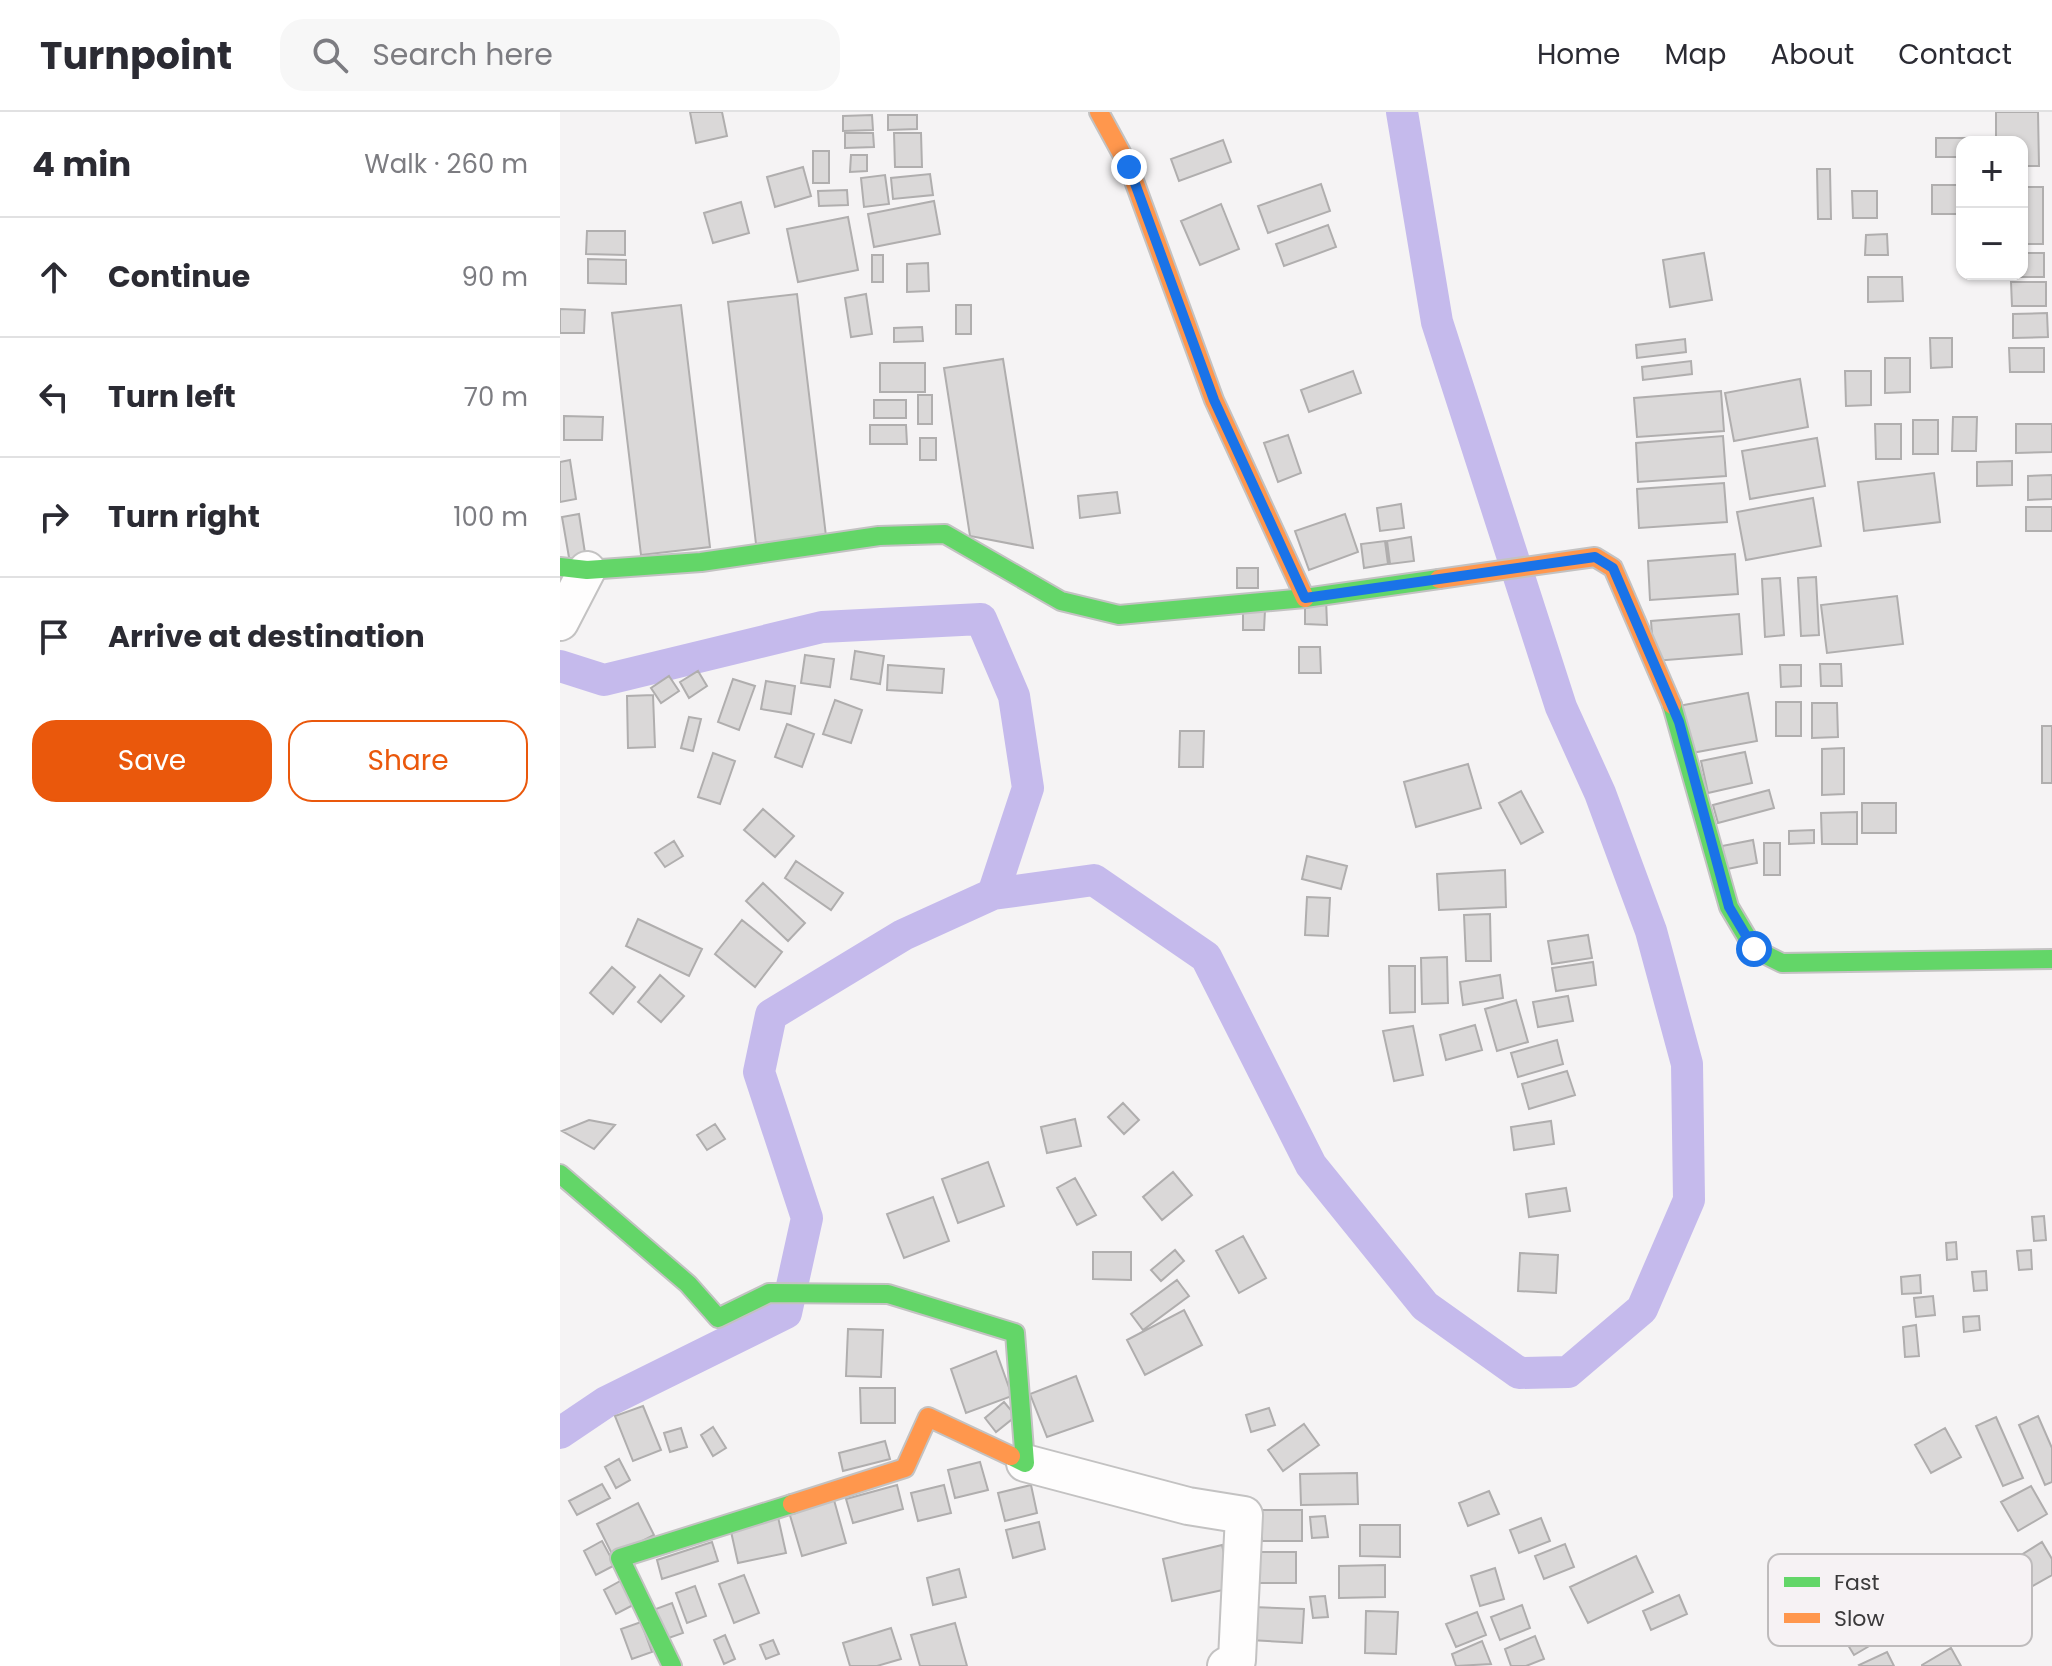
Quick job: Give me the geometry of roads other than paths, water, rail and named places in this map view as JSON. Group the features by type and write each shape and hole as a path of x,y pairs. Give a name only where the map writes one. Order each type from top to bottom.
{"street":[{"path":"1099,112 1129,167 1214,400 1305,598"},
{"path":"560,622 574,568 701,562 879,536 945,534 1061,601 1119,615 1305,598 1595,557 1613,568 1679,722 1729,907 1754,949 1782,963 2052,959"},
{"path":"560,1174 688,1284 718,1318 769,1293 888,1294 1015,1333 1025,1463"},
{"path":"671,1666 620,1558 905,1468 928,1417 1025,1463 1188,1506 1244,1515 1237,1660 1226,1666"}],"waterway":[{"path":"993,894 1094,880 1206,957 1311,1165 1425,1306 1519,1373 1568,1372 1642,1309 1689,1200 1687,1064 1651,931 1600,793 1561,707 1437,322 1402,112"},
{"path":"560,666 604,680 822,627 981,619 1014,696 1028,788 993,894 903,935 771,1015 759,1072 807,1218 786,1313 606,1402 560,1433"}]}
